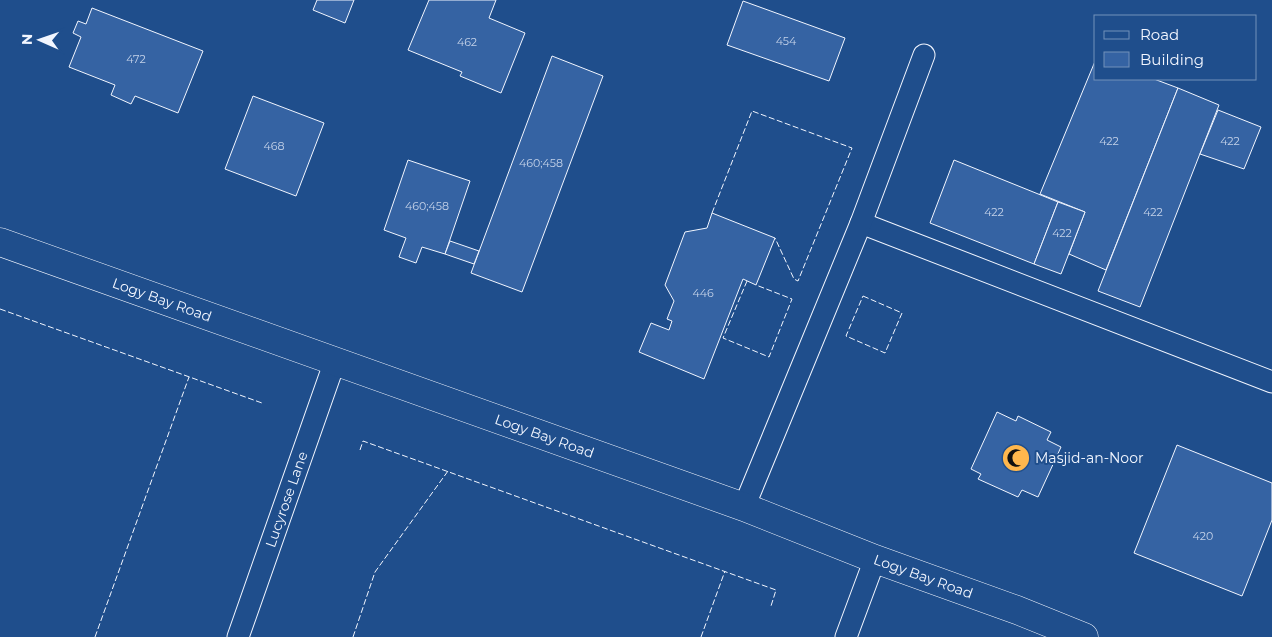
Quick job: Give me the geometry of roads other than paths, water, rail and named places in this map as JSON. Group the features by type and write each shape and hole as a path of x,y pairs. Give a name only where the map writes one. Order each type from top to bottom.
{"main road":[{"name":"Logy Bay Road","path":"0,242 744,507 875,559 1017,610 1084,637"}],"street":[{"path":"744,507 861,223 924,55"},
{"path":"861,223 1272,382"},
{"name":"Lucyrose Lane","path":"238,637 335,361"},
{"path":"846,637 875,559"}],"place":[{"name":"Masjid-an-Noor","path":"1016,458"}]}
